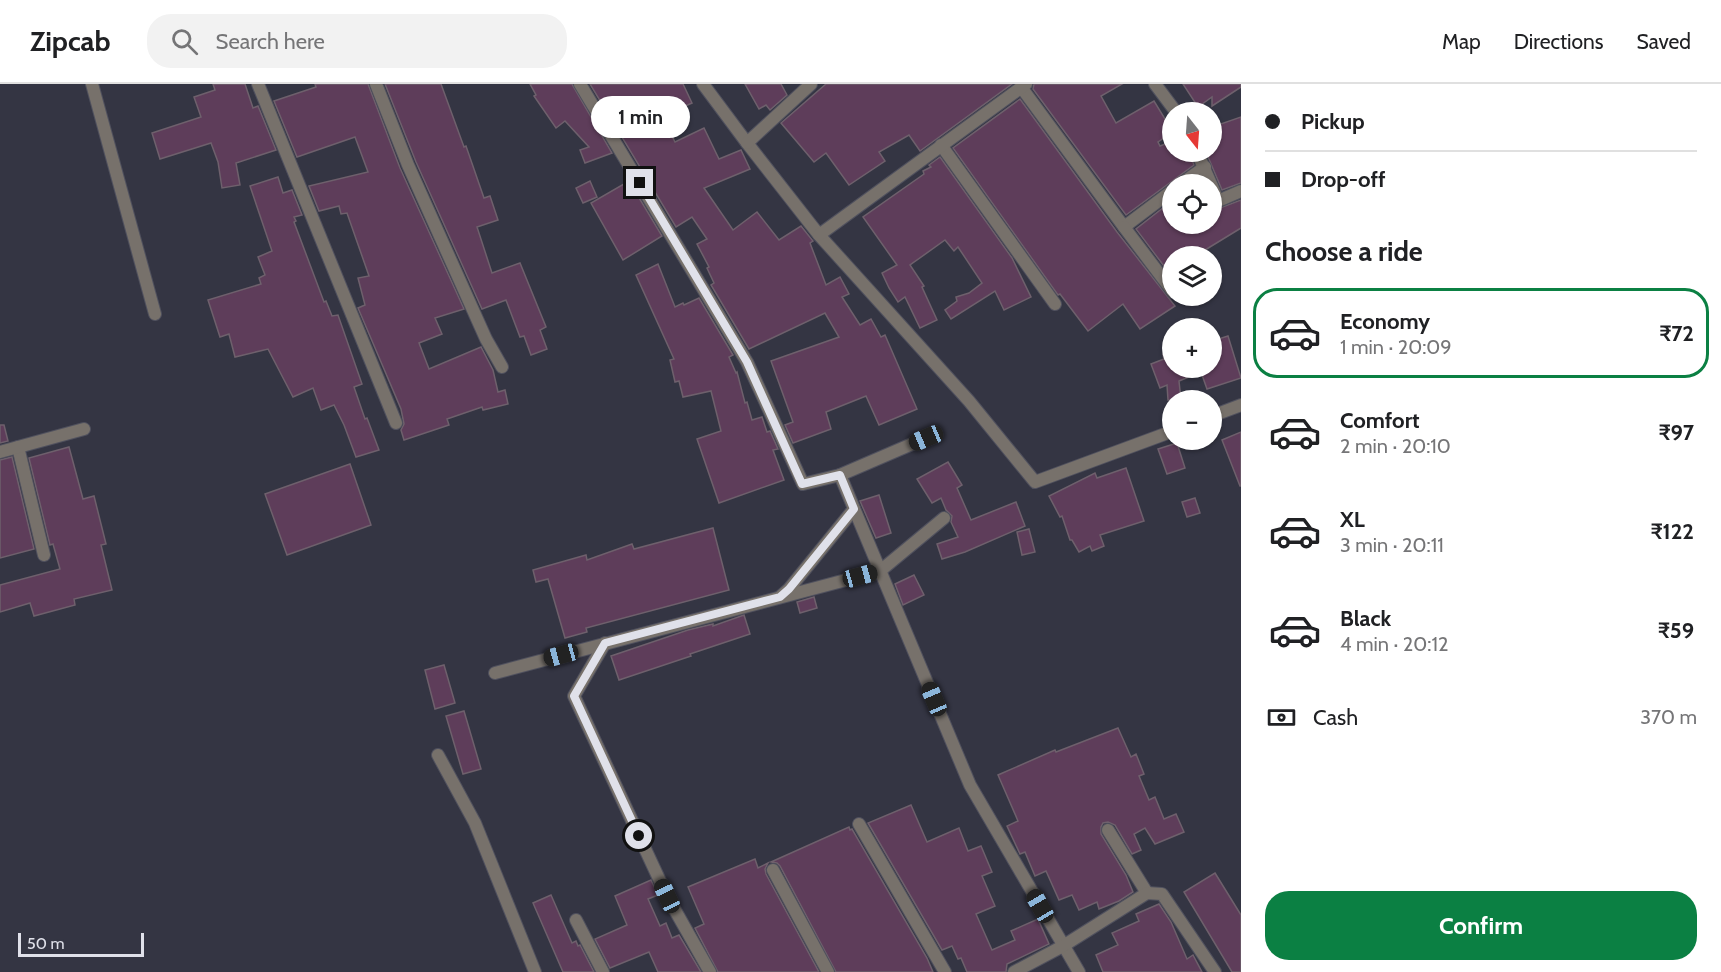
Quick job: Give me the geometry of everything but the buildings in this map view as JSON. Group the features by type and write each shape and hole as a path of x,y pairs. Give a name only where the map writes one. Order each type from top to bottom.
{"street":[{"path":"92,84 155,314"},
{"path":"258,84 396,423"},
{"path":"376,84 408,165 486,339 502,367"},
{"path":"580,84 747,362 802,484 840,475 926,438"},
{"path":"703,84 819,235 969,401 1035,482 1162,434"},
{"path":"747,143 811,84"},
{"path":"1155,84 1168,102"},
{"path":"819,235 1023,86 1162,278"},
{"path":"941,145 1055,304"},
{"path":"1202,162 1207,174"},
{"path":"1195,174 1204,167"},
{"path":"1222,199 1241,191"},
{"path":"1124,227 1162,198"},
{"path":"1222,412 1241,405"},
{"path":"0,452 84,429"},
{"path":"18,447 44,555"},
{"path":"840,475 970,785 1079,972"},
{"path":"780,597 854,509"},
{"path":"495,673 880,571 944,518"},
{"path":"605,643 574,696 667,896 710,972"},
{"path":"438,755 475,823 535,972"},
{"path":"859,824 945,972"},
{"path":"1108,830 1147,893"},
{"path":"773,870 828,972"},
{"path":"1014,972 1063,946 1147,893 1162,894 1215,972"},
{"path":"576,920 603,972"}],"route":[{"path":"639,836 574,696 605,643 780,597 854,509 840,475 802,484 747,362 640,183"}]}
